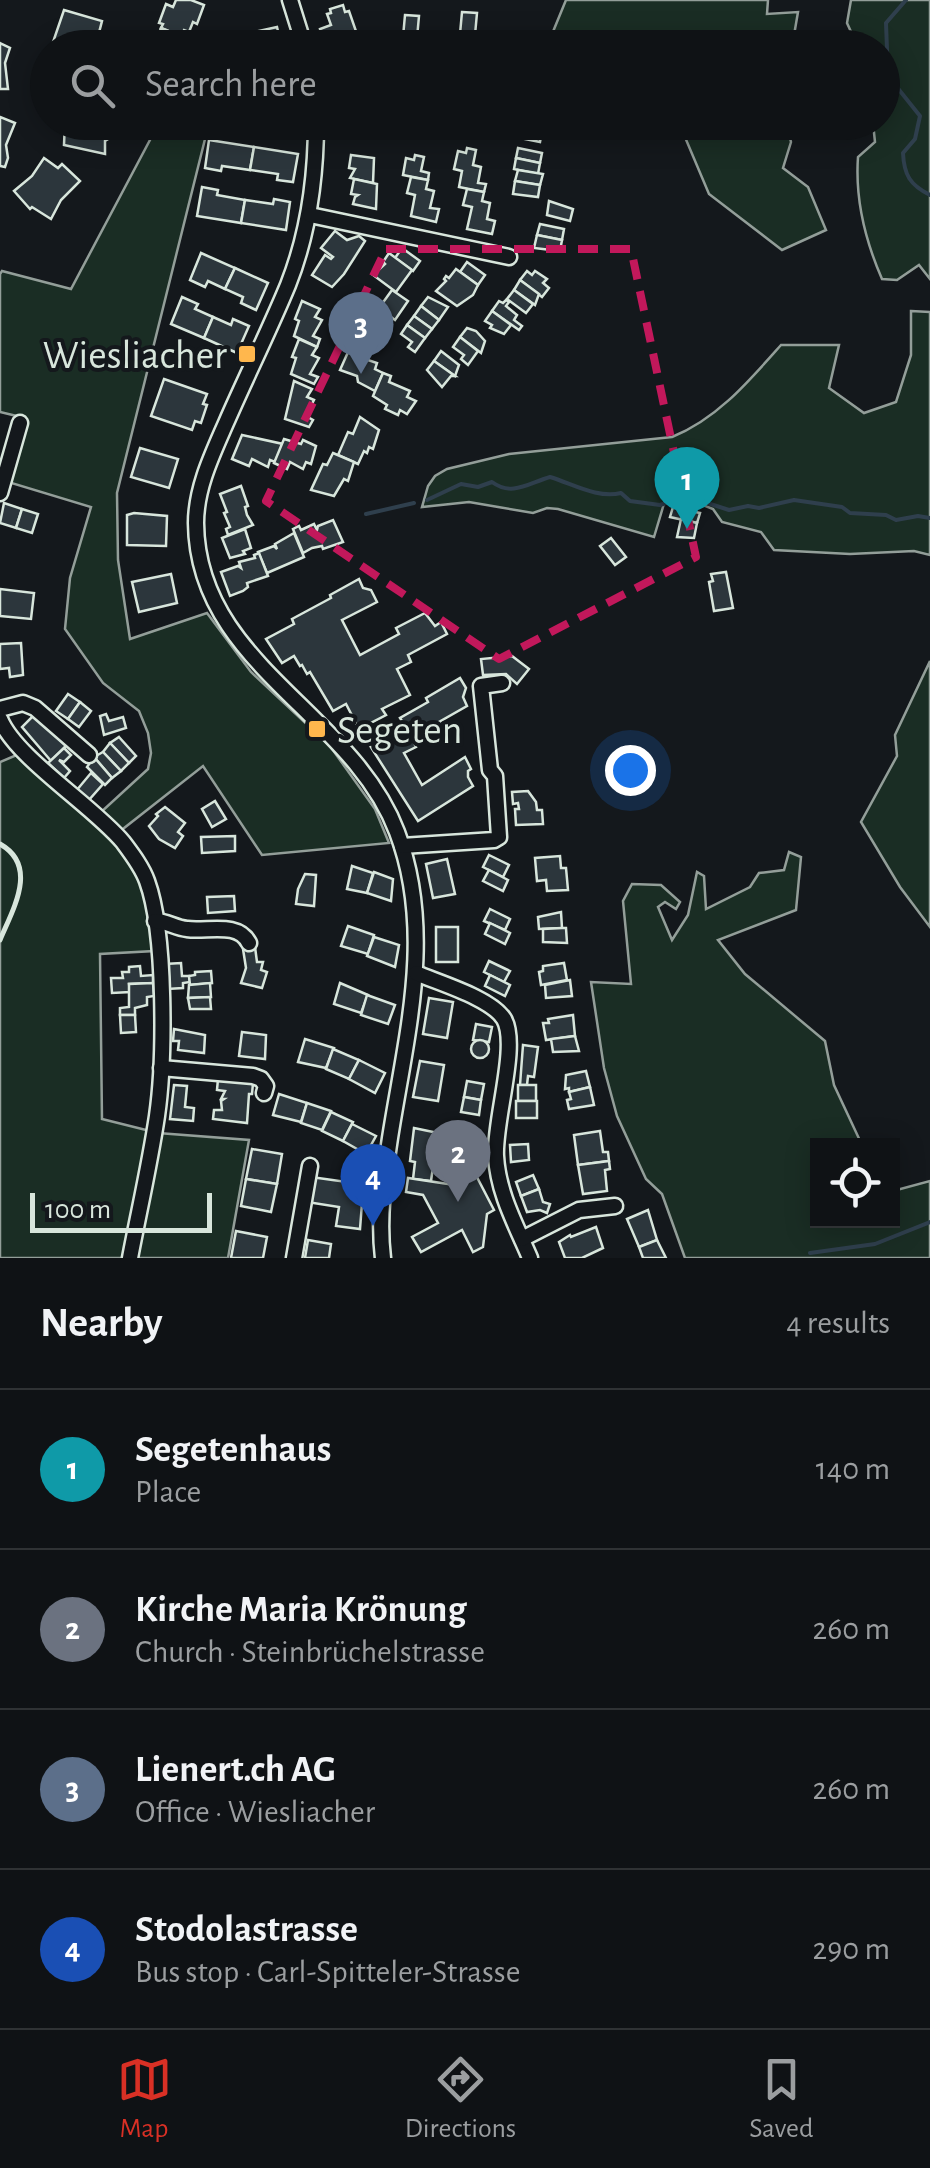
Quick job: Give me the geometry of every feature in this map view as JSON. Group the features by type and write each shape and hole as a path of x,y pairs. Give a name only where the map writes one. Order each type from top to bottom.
{"street":[{"path":"290,0 299,30"},
{"path":"316,140 310,215 287,288 204,476 197,510 198,544 208,587 225,624 256,662 358,764 390,816 402,846 417,924 416,973 381,1202 383,1258"},
{"path":"310,215 509,258"},
{"path":"0,493 20,423"},
{"path":"402,846 500,837 481,686 502,683"},
{"path":"0,710 23,703 35,708 89,755"},
{"path":"0,719 13,741 98,815 126,846 147,880 160,990 161,1068 157,1116 130,1258"},
{"path":"0,752 13,741"},
{"path":"154,921 190,930 234,930 245,936 248,944"},
{"path":"416,973 486,1003 506,1024 509,1049 496,1128 496,1160 503,1194 530,1258"},
{"path":"161,1068 254,1076 262,1079 264,1093"},
{"path":"294,1258 310,1166"},
{"path":"522,1239 580,1210 615,1206"}],"highlighted area":[{"path":"386,249 631,249 696,557 499,659 266,501"}],"green space":[{"path":"566,0 768,0 767,14 798,12 795,30 554,30"},
{"path":"851,0 930,0 930,279 919,265 897,280 882,279 866,234 858,188 858,157 875,140 900,140 900,30 850,30 847,23"},
{"path":"150,140 205,140 117,493 118,560 130,639 207,613 251,672 330,746 375,809 389,843 262,855 203,766 119,832 100,813 148,769 148,733 139,711 103,683 65,629 70,578 91,507 8,482 25,418 0,412 0,274 2,271 71,289"},
{"path":"686,140 790,140 783,168 808,187 826,230 782,250 709,194"},
{"path":"911,311 930,312 930,555 914,551 850,554 774,550 761,532 722,522 713,509 695,502 666,497 654,537 558,509 533,513 469,502 422,507 428,486 447,469 509,454 672,437 718,409 781,345 839,345 829,388 864,413 896,402 911,355"},
{"path":"930,661 930,927 900,887 861,822 897,756 895,735"},
{"path":"19,754 123,850 145,888 154,951 100,954 102,1119 158,1133 249,1140 228,1258 0,1258 0,762"},
{"path":"789,852 801,857 796,910 718,940 745,974 825,1041 834,1085 859,1138 810,1138 810,1228 900,1228 900,1189 930,1181 930,1258 685,1258 662,1194 646,1179 617,1116 604,1068 591,982 631,984 623,901 632,884 661,885 680,902 676,909 665,902 658,907 672,940 688,915 697,872 704,876 706,909 750,887 759,873 784,870"}],"building":[{"path":"176,0 204,5 197,24 193,22 190,30 161,28 166,4 173,7"},
{"path":"343,5 356,30 320,30 331,25 327,14"},
{"path":"64,10 102,21 100,30 57,30"},
{"path":"462,12 477,13 475,30 460,30"},
{"path":"405,15 419,16 418,30 404,30"},
{"path":"0,43 10,48 5,63 8,89 0,89"},
{"path":"0,117 15,123 6,145 5,167 0,166"},
{"path":"64,140 107,140 105,154 64,145"},
{"path":"209,140 254,147 250,170 205,168"},
{"path":"254,147 298,154 293,182 277,180 278,174 250,170"},
{"path":"467,148 476,150 473,165 481,167 478,183 486,184 484,192 459,187 462,171 454,169 458,151 466,153"},
{"path":"518,148 542,153 540,163 516,158"},
{"path":"351,155 374,158 373,183 350,178 355,169 349,168"},
{"path":"415,155 424,157 421,171 429,173 428,180 403,175 406,158 414,160"},
{"path":"44,158 58,168 62,164 80,181 61,200 51,219 30,209 14,191 32,176"},
{"path":"516,158 540,163 538,174 514,169"},
{"path":"518,170 543,174 540,185 515,181"},
{"path":"411,177 428,180 426,189 434,191 430,208 439,209 436,222 411,216 415,195 407,193"},
{"path":"354,179 377,184 376,209 353,204 358,195 351,194"},
{"path":"515,181 540,185 538,197 513,194"},
{"path":"202,187 218,190 217,195 245,200 241,223 197,216"},
{"path":"467,189 484,192 482,201 490,203 487,219 495,221 492,234 467,229 472,207 463,205"},
{"path":"274,199 290,202 286,230 241,223 245,200 273,204"},
{"path":"549,201 573,209 570,221 547,215"},
{"path":"540,224 564,229 562,240 537,235"},
{"path":"335,231 347,240 359,236 365,241 332,287 312,275 325,255 333,257 321,248"},
{"path":"537,235 562,240 560,251 534,248"},
{"path":"402,248 420,261 413,271 395,258"},
{"path":"201,253 235,268 225,289 208,281 205,287 190,280"},
{"path":"389,253 412,270 396,292 373,275 385,264"},
{"path":"467,262 485,275 478,285 460,272"},
{"path":"235,268 268,283 256,310 241,303 243,297 225,289"},
{"path":"456,269 478,285 473,295 457,306 436,291"},
{"path":"527,271 547,279 543,283 549,288 542,297 520,280"},
{"path":"520,280 539,294 535,305 514,290"},
{"path":"392,290 408,301 395,320 379,308"},
{"path":"514,290 533,304 526,313 507,299"},
{"path":"182,297 198,304 195,309 213,317 204,338 171,324"},
{"path":"428,297 448,307 439,320 421,306"},
{"path":"506,300 506,306 517,315 514,320 522,326 519,330 492,311 499,301"},
{"path":"302,301 320,309 315,317 322,320 313,336 320,339 317,347 294,336"},
{"path":"421,306 439,320 432,329 414,316"},
{"path":"492,311 511,325 504,334 485,321"},
{"path":"414,316 432,329 425,338 407,325"},
{"path":"213,317 231,325 233,319 249,326 237,353 204,338"},
{"path":"407,325 425,338 415,352 408,347 412,342 401,334"},
{"path":"467,328 485,341 481,353 460,337"},
{"path":"460,337 478,351 468,365 461,359 464,355 453,347"},
{"path":"299,339 317,347 312,355 319,358 310,374 318,377 314,384 291,374"},
{"path":"355,347 368,353 365,359 377,363 375,369 383,373 375,391 358,382 357,376 340,370 349,350 353,352"},
{"path":"441,351 459,365 455,376 434,361"},
{"path":"434,361 455,376 442,387 427,370"},
{"path":"383,373 391,376 389,382 410,391 407,397 416,401 407,414 385,409 387,405 373,396"},
{"path":"164,379 207,394 201,423 195,421 192,430 151,416"},
{"path":"294,381 312,389 307,397 314,400 306,416 313,420 309,427 285,419"},
{"path":"360,417 379,430 373,449 364,451 358,464 338,455"},
{"path":"242,435 283,444 275,462 270,460 268,467 252,459 249,466 232,459"},
{"path":"284,439 301,444 303,440 316,446 311,464 306,462 303,469 290,462 287,469 274,463"},
{"path":"140,448 178,459 169,488 131,477"},
{"path":"333,453 354,462 348,481 344,479 334,496 311,490 323,464 327,465"},
{"path":"241,486 253,525 228,535 226,529 230,527 220,494"},
{"path":"4,503 22,509 16,528 0,523"},
{"path":"673,507 700,513 697,523 670,517"},
{"path":"22,509 38,514 32,533 16,528"},
{"path":"127,515 167,516 166,546 127,545"},
{"path":"681,519 697,523 694,538 677,537"},
{"path":"333,520 343,542 303,553 293,529 314,524 317,530"},
{"path":"245,529 251,548 230,558 222,538"},
{"path":"294,533 304,557 267,573 258,552 274,546 277,549 275,544"},
{"path":"611,538 626,557 615,565 600,546"},
{"path":"259,553 268,576 247,583 243,591 230,596 221,572 241,568 239,562"},
{"path":"726,572 733,608 714,611 711,574"},
{"path":"171,574 177,603 139,612 132,582"},
{"path":"359,579 377,602 342,620 360,655 399,634 396,628 425,613 435,626 441,622 447,634 408,655 411,662 397,669 410,695 382,709 386,715 359,729 346,704 333,711 310,672 307,674 294,656 282,663 266,639"},
{"path":"0,589 34,593 31,619 0,616"},
{"path":"21,643 23,675 10,677 9,668 0,669 0,644"},
{"path":"512,656 529,669 517,684 506,674 483,675 481,659"},
{"path":"460,678 466,688 463,697 467,706 439,722 442,727 404,753 422,785 465,757 473,786 418,821 367,741 402,721 400,718 428,702 426,698"},
{"path":"68,694 80,702 68,719 56,711"},
{"path":"80,702 91,711 79,727 68,719"},
{"path":"35,714 66,746 51,761 22,727"},
{"path":"106,714 109,721 123,717 126,728 104,735 100,716"},
{"path":"119,737 136,756 129,763 110,743"},
{"path":"110,743 129,763 121,771 103,752"},
{"path":"64,748 71,755 64,762 59,760 70,771 64,778 48,763"},
{"path":"103,752 121,771 112,778 94,757"},
{"path":"94,757 112,778 105,785 87,767"},
{"path":"91,773 103,784 88,801 76,791"},
{"path":"528,791 537,810 542,810 543,824 516,825 515,809 519,809 518,803 513,804 512,792"},
{"path":"215,801 226,819 212,827 202,809"},
{"path":"165,807 185,823 178,832 183,836 175,848 159,839 149,826"},
{"path":"235,836 235,851 202,853 201,837"},
{"path":"489,855 509,865 503,877 483,867"},
{"path":"560,856 561,868 566,868 568,890 547,891 546,880 537,881 535,858"},
{"path":"447,859 455,894 433,898 426,864"},
{"path":"352,866 373,873 367,893 347,889"},
{"path":"489,870 508,880 503,891 483,881"},
{"path":"374,872 393,879 391,901 367,893"},
{"path":"305,874 316,875 314,906 296,904"},
{"path":"234,896 235,911 208,913 207,897"},
{"path":"490,909 510,919 505,930 484,921"},
{"path":"561,912 562,928 539,929 538,917"},
{"path":"490,923 510,933 505,944 485,934"},
{"path":"348,926 374,935 368,954 341,946"},
{"path":"436,927 458,927 458,962 436,962"},
{"path":"566,928 567,943 543,942 543,929"},
{"path":"374,937 399,945 395,967 367,956"},
{"path":"255,947 257,962 263,962 261,970 267,972 262,988 241,983 246,968 243,949"},
{"path":"489,961 510,971 504,982 484,972"},
{"path":"181,963 182,976 189,976 190,982 183,983 183,988 167,989 165,964"},
{"path":"564,963 567,980 541,985 539,972 543,966"},
{"path":"140,966 141,976 153,975 153,983 129,984 130,992 112,993 111,978 123,978 122,972 129,972 129,967"},
{"path":"211,971 212,983 190,985 189,976 195,972"},
{"path":"490,975 510,985 505,996 485,986"},
{"path":"570,980 572,996 546,998 545,985"},
{"path":"153,983 154,996 147,997 147,1005 135,1008 135,1015 120,1015 120,1008 129,1007 129,984"},
{"path":"210,983 211,997 188,998 189,985"},
{"path":"340,983 368,995 361,1013 334,1004"},
{"path":"367,995 395,1005 388,1024 361,1015"},
{"path":"210,997 211,1009 190,1009 188,998"},
{"path":"429,998 453,1002 447,1038 423,1034"},
{"path":"120,1015 135,1015 136,1032 121,1033"},
{"path":"573,1015 575,1036 546,1040 543,1023"},
{"path":"476,1024 492,1027 489,1042 473,1040"},
{"path":"174,1029 205,1035 204,1053 178,1050 179,1041 173,1041"},
{"path":"242,1032 266,1035 265,1059 239,1056"},
{"path":"575,1036 579,1051 553,1052 551,1039"},
{"path":"305,1039 334,1048 326,1068 298,1062"},
{"path":"480,1040 487,1042 487,1056 480,1058 473,1056 471,1049 473,1042"},
{"path":"523,1045 538,1047 534,1077 528,1076 527,1085 520,1085"},
{"path":"333,1049 359,1060 349,1079 326,1069"},
{"path":"359,1060 385,1073 375,1093 349,1079"},
{"path":"420,1061 444,1065 438,1101 413,1097"},
{"path":"586,1071 590,1087 569,1092 569,1088 565,1089 566,1075"},
{"path":"218,1079 253,1083 247,1123 213,1119 214,1110 222,1110 225,1091 217,1090"},
{"path":"467,1081 484,1084 481,1100 464,1097"},
{"path":"174,1085 187,1086 185,1107 194,1108 193,1121 170,1119"},
{"path":"518,1085 536,1085 536,1101 518,1101"},
{"path":"590,1087 594,1105 569,1109 569,1092"},
{"path":"279,1094 307,1103 301,1122 273,1115"},
{"path":"464,1097 481,1100 479,1115 461,1112"},
{"path":"516,1101 537,1101 537,1118 516,1118"},
{"path":"307,1103 331,1111 322,1130 301,1123"},
{"path":"331,1112 353,1122 343,1141 322,1131"},
{"path":"352,1124 376,1136 366,1154 343,1141"},
{"path":"414,1128 438,1133 431,1181 413,1179 415,1162 410,1161"},
{"path":"600,1131 603,1152 608,1152 609,1161 578,1165 574,1135"},
{"path":"528,1144 529,1160 511,1162 510,1145"},
{"path":"252,1149 282,1154 277,1184 246,1179"},
{"path":"459,1159 468,1160 494,1210 487,1214 483,1247 473,1252 462,1230 421,1252 412,1237 438,1223 423,1195 406,1192 408,1178 455,1185"},
{"path":"609,1161 610,1169 605,1170 607,1191 583,1194 578,1165"},
{"path":"533,1175 539,1189 521,1196 516,1182"},
{"path":"311,1177 347,1182 346,1188 363,1190 360,1229 336,1226 339,1207 307,1202"},
{"path":"246,1179 277,1184 271,1212 241,1206"},
{"path":"539,1189 543,1202 550,1204 547,1213 527,1212 521,1196"},
{"path":"648,1210 657,1240 639,1247 627,1219"},
{"path":"596,1227 603,1248 582,1258 565,1258 559,1242"},
{"path":"236,1231 267,1237 263,1258 231,1258"},
{"path":"308,1240 331,1244 329,1258 305,1258"},
{"path":"657,1240 666,1258 643,1258 639,1247"}],"waterway":[{"path":"886,30 886,23 906,0"},
{"path":"900,91 920,116 915,139 903,153 907,173 917,187 930,195"},
{"path":"427,500 461,484 478,487 492,482 514,489 550,477 594,492 621,493 630,501 660,505 701,501 729,510 794,500 896,520 930,518"},
{"path":"366,514 414,503"},
{"path":"810,1253 875,1244 930,1222"}],"wall":[{"path":"0,844 12,853 21,876 16,902 0,940"}],"place":[{"name":"Wiesliacher","path":"247,354"},
{"name":"Lienert.ch AG","path":"361,374"},
{"name":"Segetenhaus","path":"687,529"},
{"name":"Segeten","path":"317,729"},
{"name":"Kirche Maria Krönung","path":"458,1202"},
{"name":"Stodolastrasse","path":"373,1226"}]}
